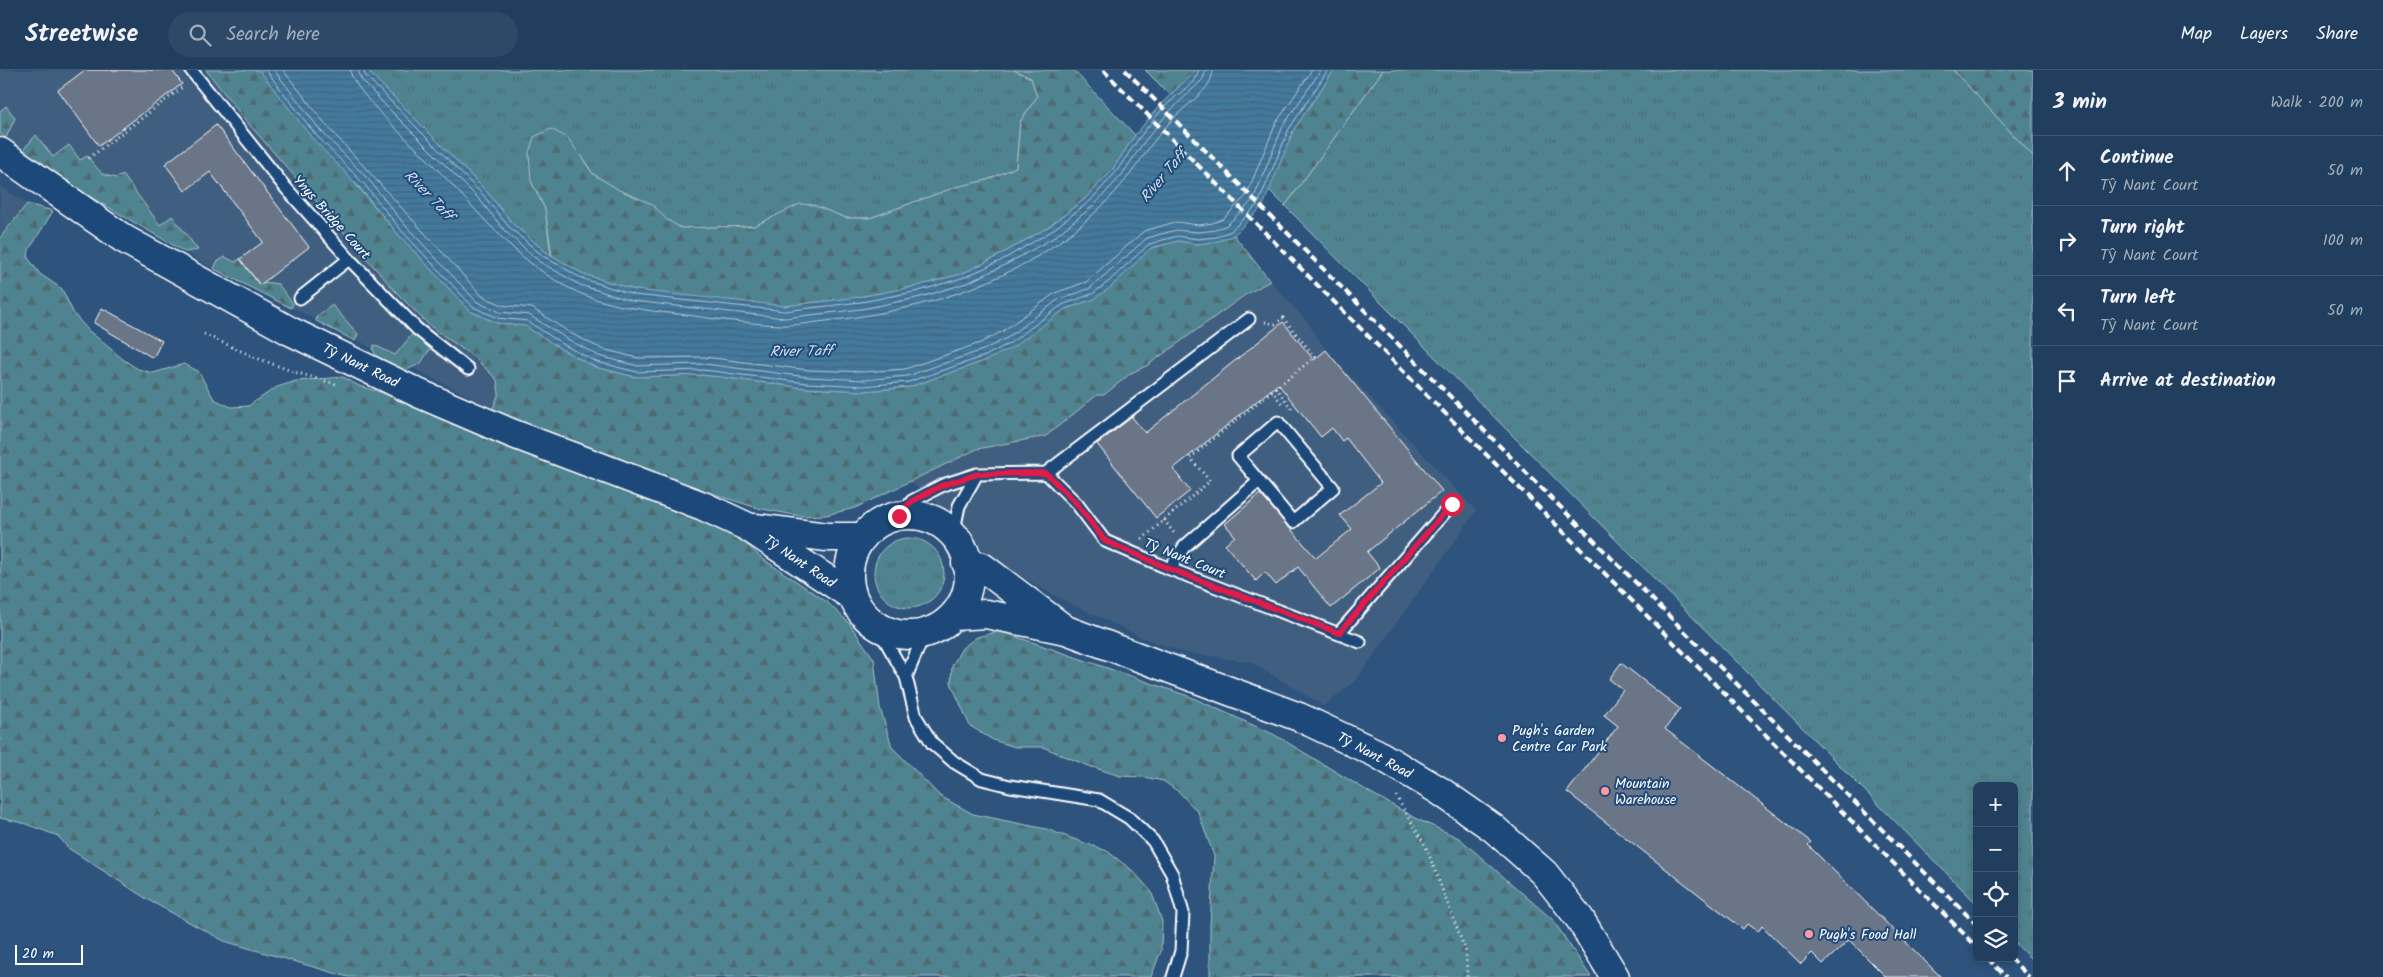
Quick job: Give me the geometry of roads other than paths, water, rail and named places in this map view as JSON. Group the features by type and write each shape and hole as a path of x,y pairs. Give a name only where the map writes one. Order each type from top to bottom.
{"main road":[{"name":"Tŷ Nant Road","path":"0,152 124,239 290,331 418,393 511,433 704,506 748,527 852,596"},
{"name":"Tŷ Nant Road","path":"899,516 917,516 937,522 953,535 964,553 969,573 965,598 954,616 937,628 917,635 896,634 877,626 861,613 852,596 848,575 852,554 863,536 879,523 899,516"},
{"name":"Tŷ Nant Road","path":"748,527 827,538 863,536"},
{"name":"Tŷ Nant Road","path":"966,563 982,567 1066,630"},
{"name":"Tŷ Nant Road","path":"954,616 986,614 1066,630 1299,717 1376,754 1440,791 1493,828 1544,873 1580,918 1615,977"}],"lane":[{"name":"Ynys Bridge Court","path":"193,74 285,188 349,259 417,329 468,369"},
{"path":"300,298 349,259"},
{"path":"899,516 912,501 943,485 978,474 1046,473 1249,319"},
{"path":"1278,422 1333,488 1293,522 1259,481 1238,456 1278,422"},
{"name":"Tŷ Nant Court","path":"1046,473 1077,504 1105,541 1170,569 1360,642"},
{"path":"953,535 959,506 978,474"},
{"path":"1170,569 1184,546 1259,481"},
{"path":"1339,633 1452,504"},
{"path":"877,626 906,677 916,717 932,743 954,762 982,779 1010,786 1099,800 1128,818 1153,841 1172,874 1183,913 1181,951 1173,977"},
{"path":"906,677 924,632"}],"water":[{"name":"River Taff","path":"259,70 367,70 487,192 512,223 546,252 583,274 635,290 785,306 859,297 918,286 964,273 1000,255 1047,228 1086,198 1113,169 1135,135 1160,105 1196,70 1334,70 1293,131 1263,206 1234,235 1218,241 1198,244 1178,241 1151,248 1111,287 1094,299 1065,309 1013,347 987,360 909,387 864,391 807,388 703,375 636,377 595,367 563,350 525,326 497,323 470,311 397,233 360,188 312,138"}],"railway":[{"path":"1103,70 1973,943"},
{"path":"1125,70 1973,921"},
{"path":"1992,962 2006,977"},
{"path":"2014,962 2029,977"}],"place":[{"name":"Pugh's Garden Centre Car Park","path":"1502,738"},
{"name":"Mountain Warehouse","path":"1605,791"},
{"name":"Pugh's Food Hall","path":"1809,934"}]}
